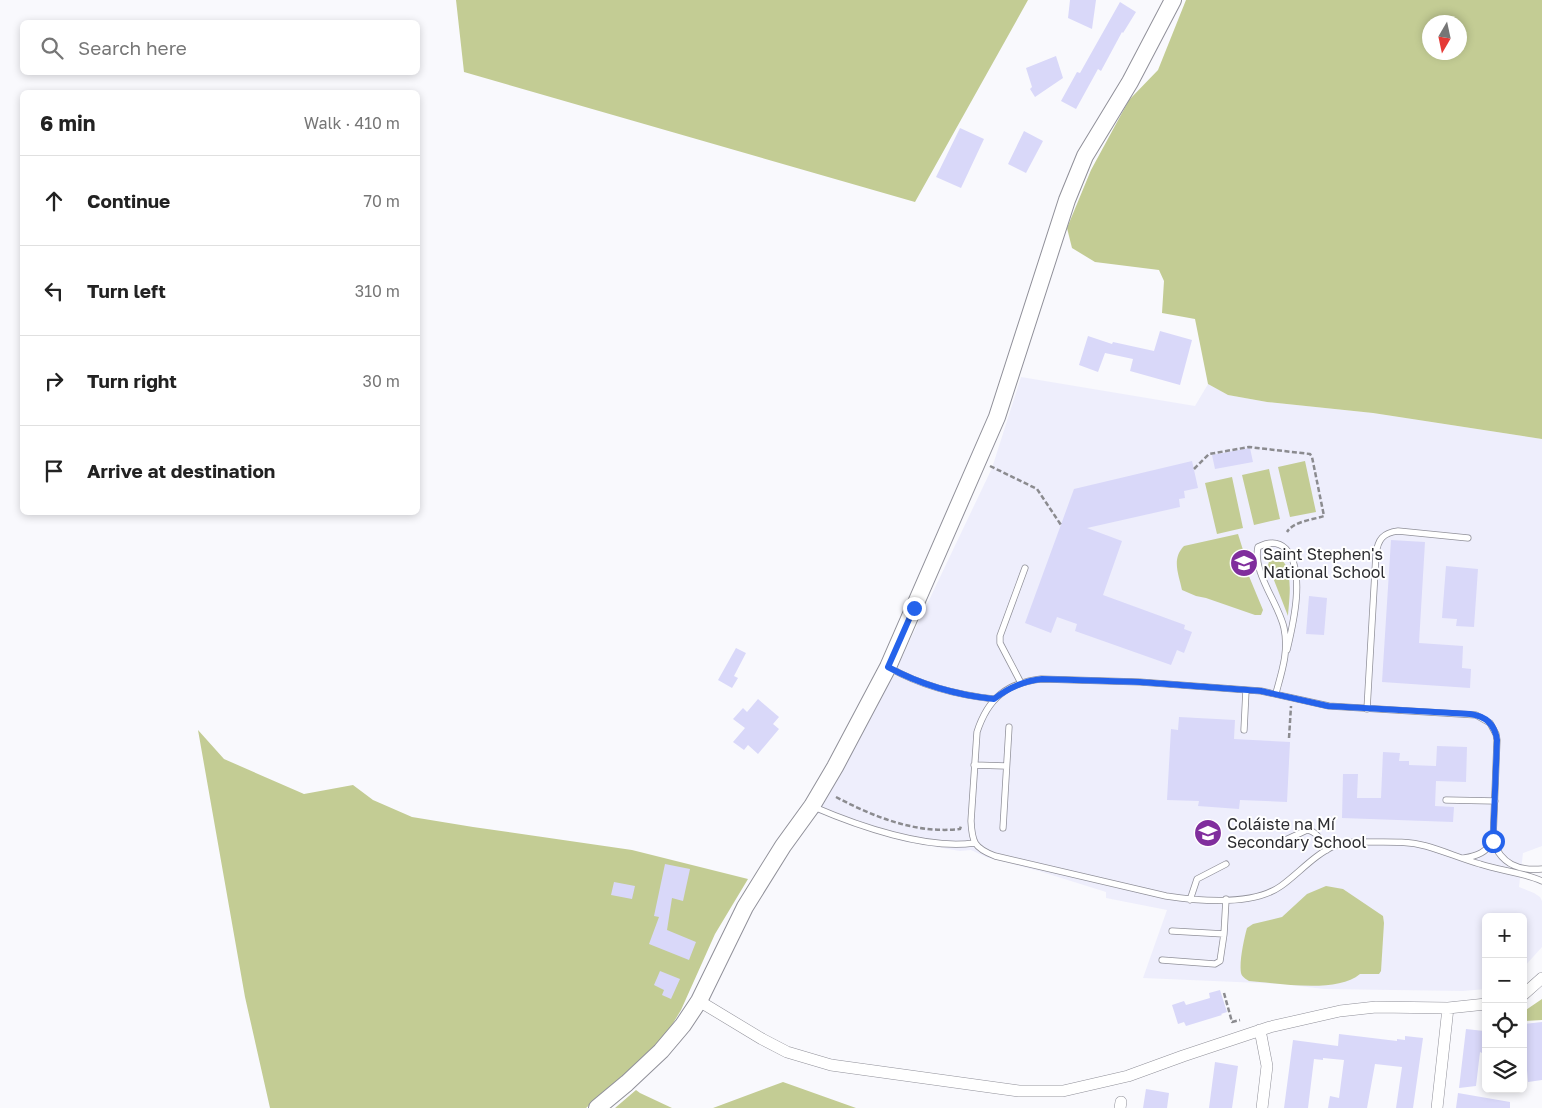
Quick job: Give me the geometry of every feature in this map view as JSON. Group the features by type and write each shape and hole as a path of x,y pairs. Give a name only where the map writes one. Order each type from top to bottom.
{"street":[{"path":"596,1108 627,1084 661,1051 683,1025 699,1001 745,907 783,846 812,806 888,667 997,417 1067,200 1086,156 1130,82 1173,0"},
{"path":"1527,991 1542,978"},
{"path":"699,1001 787,1052 831,1065 1020,1091 1063,1091 1128,1076 1283,1023 1358,1008 1376,1006 1448,1008 1482,1004"},
{"path":"1436,1108 1448,1008"},
{"path":"1260,1030 1267,1066 1262,1108"}],"lane":[{"path":"1368,708 1376,554 1380,539 1387,533 1398,531 1468,538"},
{"path":"1276,693 1294,621 1295,567 1289,552 1282,545 1266,543 1258,547 1257,559 1282,620 1286,650"},
{"path":"1021,683 1001,648 1000,636 1025,568"},
{"path":"888,667 911,680 967,696 994,699"},
{"path":"1542,869 1525,868 1505,862 1498,854 1493,841 1497,740 1494,728 1485,719 1470,714 1318,705 1276,693 1246,690 1140,682 1042,679 1013,686 994,699 981,720 977,732 971,821 974,843 979,848 995,856 1190,900 1254,897 1271,892 1326,850 1342,843 1352,842 1406,842 1426,846 1480,864 1542,881"},
{"path":"1244,730 1246,690"},
{"path":"1003,828 1009,728"},
{"path":"974,765 1006,766"},
{"path":"1446,800 1495,801"},
{"path":"812,806 852,823 898,835 939,844 974,843"},
{"path":"1279,843 1307,830 1311,830 1326,850"},
{"path":"1462,858 1474,857 1480,854 1487,850 1493,841"},
{"path":"1190,900 1198,878 1226,864"},
{"path":"1162,960 1215,964 1220,961 1226,899"},
{"path":"1172,931 1224,934"}],"path":[{"path":"1194,469 1209,454 1249,447 1310,454 1324,516 1295,524 1287,532"},
{"path":"979,461 1014,476 1037,489 1061,525"},
{"path":"1289,738 1291,706"},
{"path":"836,797 883,819 911,826 952,830 960,829 963,821"},
{"path":"1224,993 1232,1022 1240,1020"}],"shaded area":[{"path":"1021,377 1195,406 1208,384 1228,395 1267,402 1373,413 1542,439 1542,846 1523,853 1519,887 1534,893 1542,901 1542,947 1527,964 1527,913 1482,913 1482,989 1463,991 1324,989 1283,984 1143,978 1167,910 1106,898 1106,892 986,857 971,850 960,851 902,841 847,824 827,815 813,813 901,659 992,468"}],"green space":[{"path":"456,0 1028,0 915,202 464,72"},
{"path":"1186,0 1542,0 1542,439 1373,413 1267,402 1228,395 1208,384 1195,319 1162,313 1164,281 1159,270 1095,262 1072,248 1067,228 1091,170 1129,100 1158,70"},
{"path":"1305,461 1316,512 1290,517 1278,467"},
{"path":"1269,469 1280,519 1254,525 1242,475"},
{"path":"1232,477 1243,528 1217,534 1205,483"},
{"path":"1238,534 1246,569 1263,610 1261,615 1255,615 1182,590 1177,562 1180,551 1184,546"},
{"path":"1273,556 1285,564 1288,572 1290,590 1288,616 1268,565 1270,558"},
{"path":"198,730 224,759 304,794 353,785 373,800 412,817 632,850 748,879 715,934 681,1010 666,1035 640,1062 586,1108 270,1108 245,997"},
{"path":"1326,886 1343,889 1383,916 1381,971 1379,974 1360,974 1350,980 1322,986 1249,981 1244,978 1241,973 1241,963 1247,928 1253,924 1282,917 1307,894"},
{"path":"1542,999 1542,1020 1527,1021 1527,1009"},
{"path":"783,1082 856,1108 713,1108"},
{"path":"636,1090 640,1093 672,1108 615,1108"}],"building":[{"path":"1070,0 1096,0 1092,29 1068,18"},
{"path":"1120,2 1136,12 1122,32 1101,71 1098,69 1076,109 1061,101 1077,72 1080,73"},
{"path":"1056,56 1063,78 1035,97 1030,89 1032,87 1026,68"},
{"path":"960,128 984,139 961,188 936,177"},
{"path":"1024,131 1043,141 1026,173 1008,164"},
{"path":"1160,331 1192,340 1180,385 1130,371 1133,359 1105,353 1098,372 1079,365 1088,336 1112,344 1113,342 1154,351"},
{"path":"1250,448 1253,462 1215,469 1212,455"},
{"path":"1192,461 1198,488 1184,491 1185,498 1179,499 1180,507 1087,528 1122,541 1103,595 1185,625 1184,629 1192,632 1184,653 1177,650 1171,665 1075,631 1077,624 1057,617 1051,633 1025,623 1074,489"},
{"path":"1391,540 1425,542 1419,643 1463,646 1462,668 1471,669 1470,688 1382,682"},
{"path":"1446,566 1478,569 1474,627 1456,626 1457,619 1442,618"},
{"path":"1309,596 1327,598 1324,635 1306,634"},
{"path":"736,648 746,653 734,676 738,678 732,688 718,680"},
{"path":"758,699 779,717 773,724 779,729 758,754 748,745 744,750 733,742 745,728 733,719 743,708 747,712"},
{"path":"1179,717 1235,720 1234,739 1290,742 1287,802 1240,800 1239,809 1198,806 1199,801 1167,800 1171,729 1178,730"},
{"path":"1437,746 1467,747 1466,782 1436,781 1435,806 1454,807 1453,822 1342,818 1343,774 1358,774 1357,798 1381,798 1383,752 1400,753 1399,761 1409,761 1409,765 1436,766"},
{"path":"665,864 690,869 683,901 672,898 667,930 696,942 689,960 649,944 659,917 654,916"},
{"path":"614,882 635,886 632,899 611,895"},
{"path":"660,971 680,979 671,999 662,995 664,990 654,985"},
{"path":"1220,990 1227,1012 1186,1026 1184,1022 1178,1024 1172,1005 1184,1001 1186,1005 1210,998 1209,993"},
{"path":"1542,1022 1542,1080 1528,1082 1527,1070 1527,1024"},
{"path":"1466,1029 1482,1031 1482,1053 1480,1052 1476,1086 1459,1088"},
{"path":"1339,1034 1397,1041 1397,1039 1405,1040 1405,1036 1423,1038 1413,1108 1396,1108 1402,1067 1375,1064 1367,1108 1328,1108 1330,1096 1339,1098 1344,1060 1323,1058 1323,1060 1314,1059 1308,1108 1284,1108 1293,1040 1338,1046"},
{"path":"1215,1062 1238,1066 1232,1108 1209,1108"},
{"path":"1146,1089 1169,1093 1167,1108 1143,1108"},
{"path":"1458,1093 1510,1102 1510,1108 1456,1108"}],"place":[{"name":"Saint Stephen's National School","path":"1244,563"},
{"name":"Coláiste na Mí Secondary School","path":"1208,833"}],"route":[{"path":"914,608 888,667 911,680 967,696 994,699 1013,686 1029,680 1140,682 1261,691 1328,706 1481,716 1494,728 1497,740 1493,841"}]}
